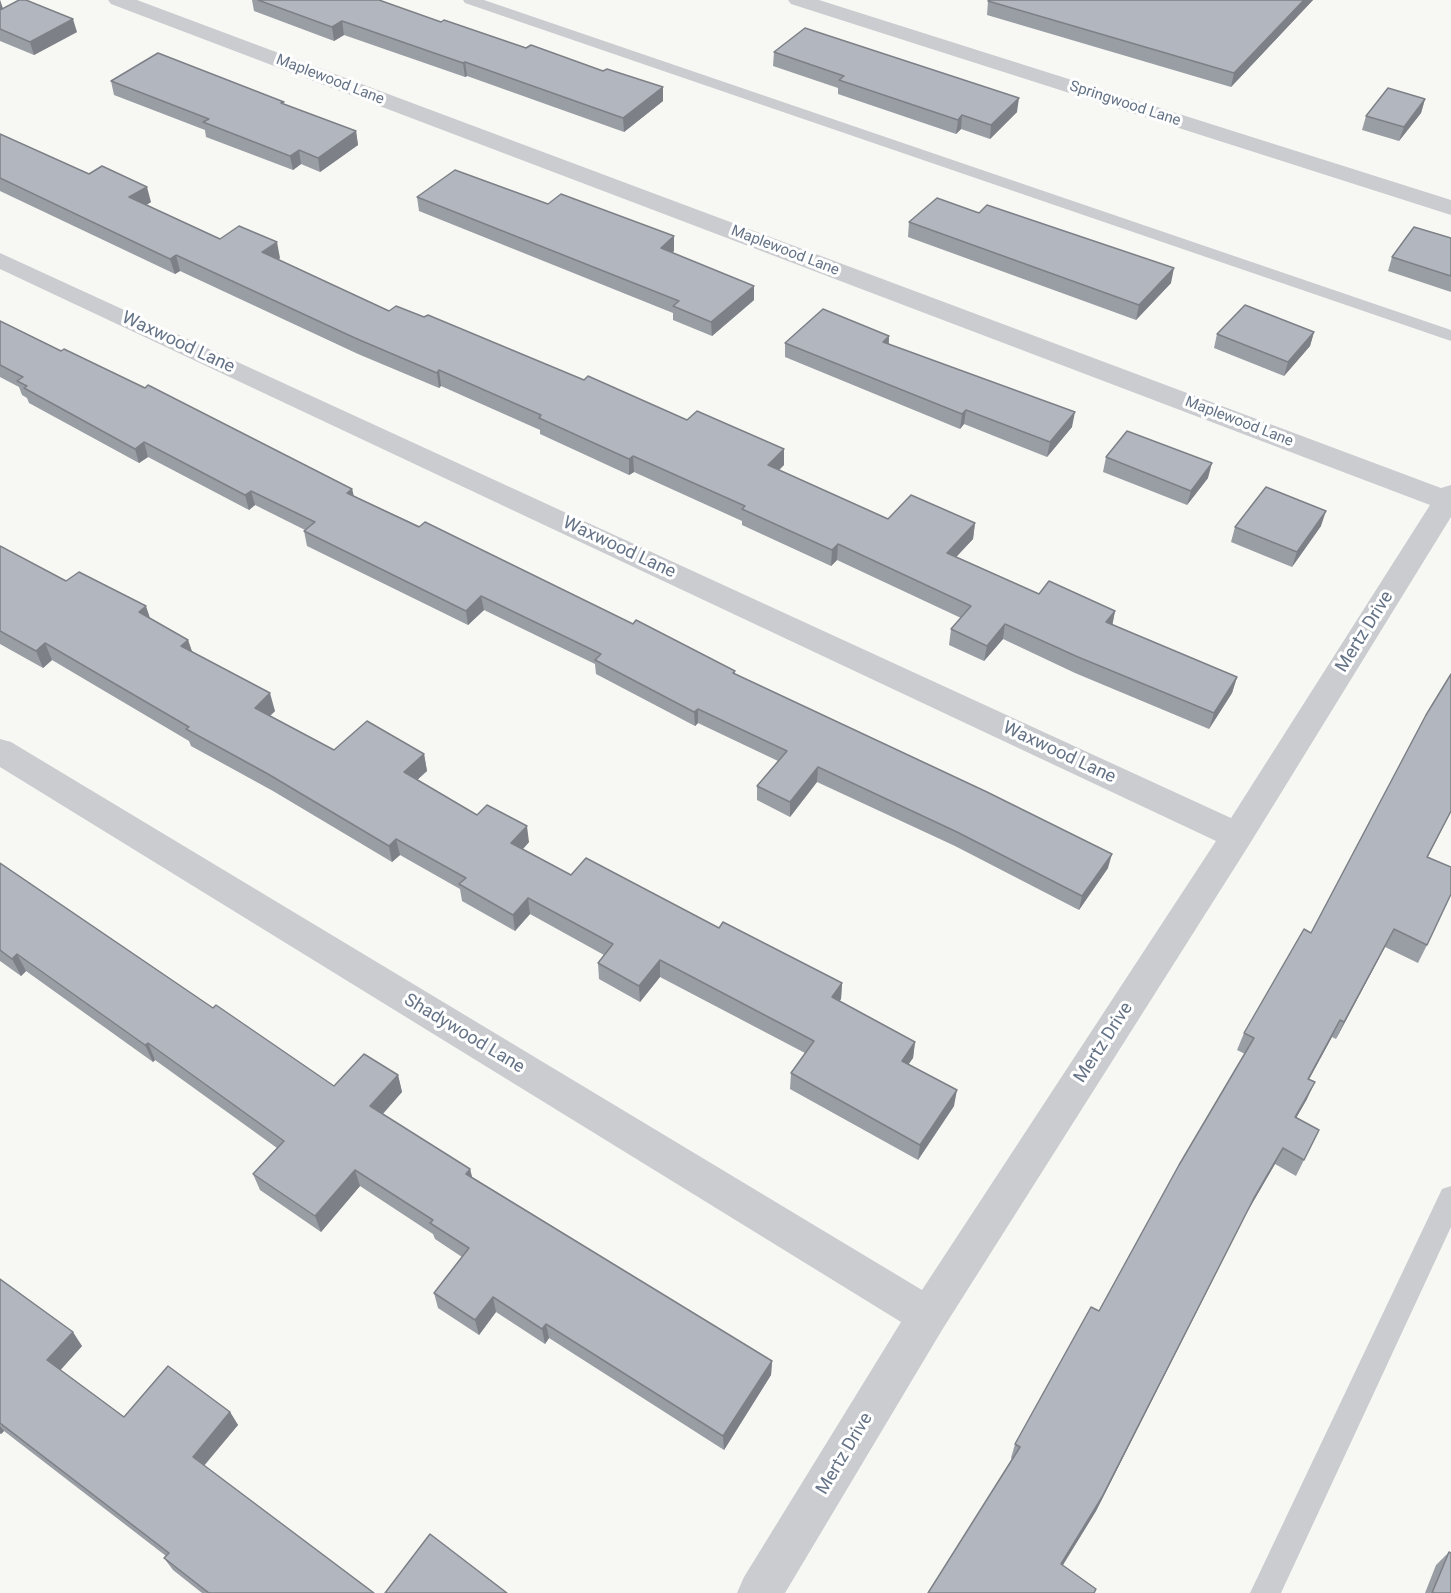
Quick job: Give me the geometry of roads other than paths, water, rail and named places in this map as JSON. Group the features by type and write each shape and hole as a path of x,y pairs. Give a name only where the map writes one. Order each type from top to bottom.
{"street":[{"name":"Maplewood Lane","path":"118,0 1450,499"},
{"name":"Springwood Lane","path":"798,0 1451,208"},
{"name":"Waxwood Lane","path":"0,260 1237,836"},
{"name":"Mertz Drive","path":"760,1593 928,1316 1237,836 1450,499"},
{"name":"Shadywood Lane","path":"0,751 928,1316"}],"lane":[{"path":"470,0 1451,336"},
{"path":"1265,1593 1451,1198"}]}
